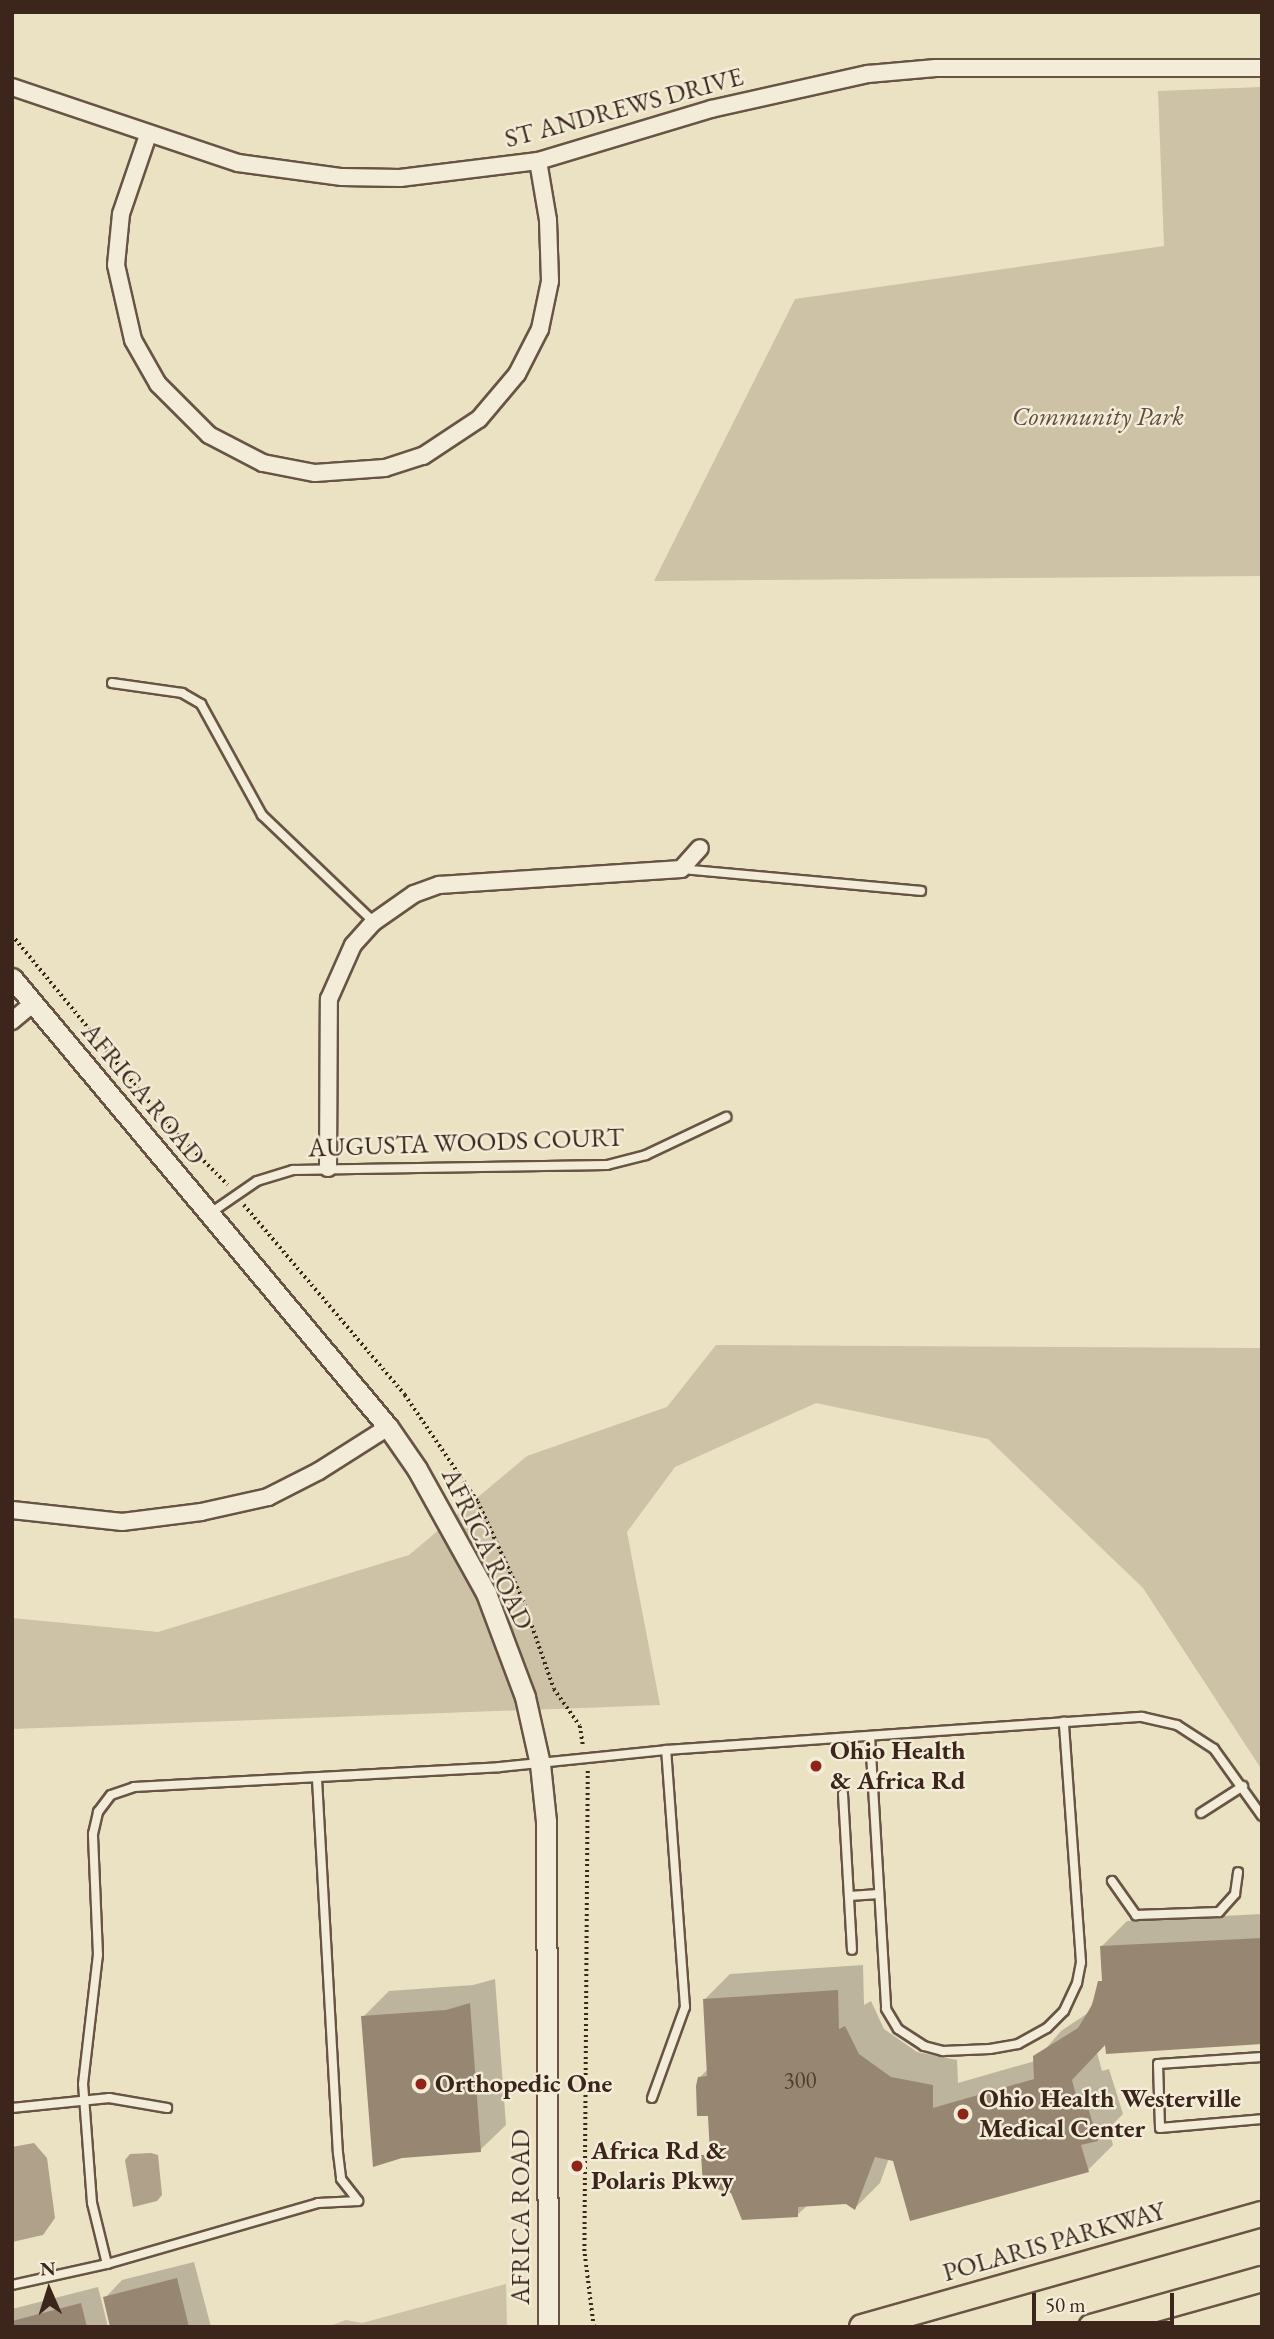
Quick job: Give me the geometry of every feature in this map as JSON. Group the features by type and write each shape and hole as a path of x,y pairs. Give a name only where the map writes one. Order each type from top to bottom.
{"main road":[{"name":"POLARIS PARKWAY","path":"862,2327 1262,2214"},
{"path":"1091,2327 1262,2279"}],"street":[{"name":"ST ANDREWS DRIVE","path":"12,87 61,100 148,135 238,163 342,177 434,176 538,160 724,105 868,74 936,68 1262,68"},
{"path":"148,135 121,214 116,265 132,340 158,384 209,435 263,463 315,473 386,468 422,456 479,419 517,374 540,329 550,281 548,219 538,160"},
{"path":"328,1168 329,999 353,945 373,922 414,894 466,880 681,869 700,848"},
{"name":"AFRICA ROAD","path":"12,978 388,1427 418,1469 486,1593 525,1697 540,1763 546,1821 548,2327"},
{"path":"12,1021 32,1004"},
{"path":"12,1510 122,1522 201,1512 268,1497 319,1471 388,1427"}],"lane":[{"path":"112,683 182,693 201,704 262,814 373,922"},
{"path":"681,869 921,891"},
{"name":"AUGUSTA WOODS COURT","path":"209,1214 274,1174 328,1168 607,1165 646,1156 726,1117"},
{"path":"107,2264 92,2203 85,2099 98,1955 93,1834 98,1812 111,1795 134,1787 317,1779 540,1763 666,1750 1142,1717 1177,1725 1214,1749 1262,1816"},
{"path":"870,1736 886,2009 898,2029 924,2046 943,2051 1018,2044 1047,2028 1064,2011 1077,1983 1079,1933 1065,1723"},
{"path":"653,2098 685,2007 666,1750"},
{"path":"12,2286 107,2264 318,2203 358,2201 341,2179 338,2153 317,1779"},
{"path":"1202,1814 1243,1786"},
{"path":"843,1794 852,1950"},
{"path":"1112,1881 1136,1915 1219,1912 1235,1894 1238,1872"},
{"path":"849,1896 879,1894"},
{"path":"1262,2057 1158,2064 1160,2128 1262,2119"},
{"path":"12,2108 85,2099 167,2108"}],"path":[{"path":"590,1787 585,2254 594,2327"}],"green space":[{"name":"Community Park","path":"1262,87 1262,576 654,581 795,299 1164,246 1158,91"},
{"path":"716,1345 1262,1348 1262,1770 1143,1588 988,1439 816,1403 675,1467 627,1532 660,1705 12,1729 12,1618 158,1632 409,1555 527,1456 667,1407"},
{"path":"506,2284 507,2327 327,2327 346,2320 362,2323"}],"shaded area":[{"path":"34,2143 47,2158 55,2218 43,2235 12,2242 12,2147"},
{"path":"130,2154 158,2155 162,2195 157,2201 133,2207 125,2160"}],"building":[{"path":"1262,1938 1262,2044 1106,2054 1105,2045 1072,2080 1076,2095 1084,2094 1098,2141 1081,2145 1089,2172 910,2221 893,2161 875,2157 855,2210 846,2204 798,2207 798,2217 742,2220 731,2193 703,2185 701,2155 710,2155 708,2116 697,2116 696,2086 698,2077 707,2076 703,1999 838,1990 839,2029 845,2026 859,2054 891,2077 933,2085 933,2108 1034,2079 1033,2056 1078,2028 1092,2005 1098,1981 1102,1981 1100,1946"},
{"name":"Orthopedic One","path":"470,2003 481,2152 402,2158 373,2167 361,2016 446,2010"},
{"path":"177,2278 189,2327 110,2327 103,2297"},
{"path":"81,2303 87,2327 12,2327 12,2321"}],"place":[{"name":"Ohio Health & Africa Rd","path":"816,1766"},
{"name":"Orthopedic One","path":"421,2084"},
{"name":"Ohio Health Westerville Medical Center","path":"963,2114"},
{"name":"Africa Rd & Polaris Pkwy","path":"577,2166"}]}
